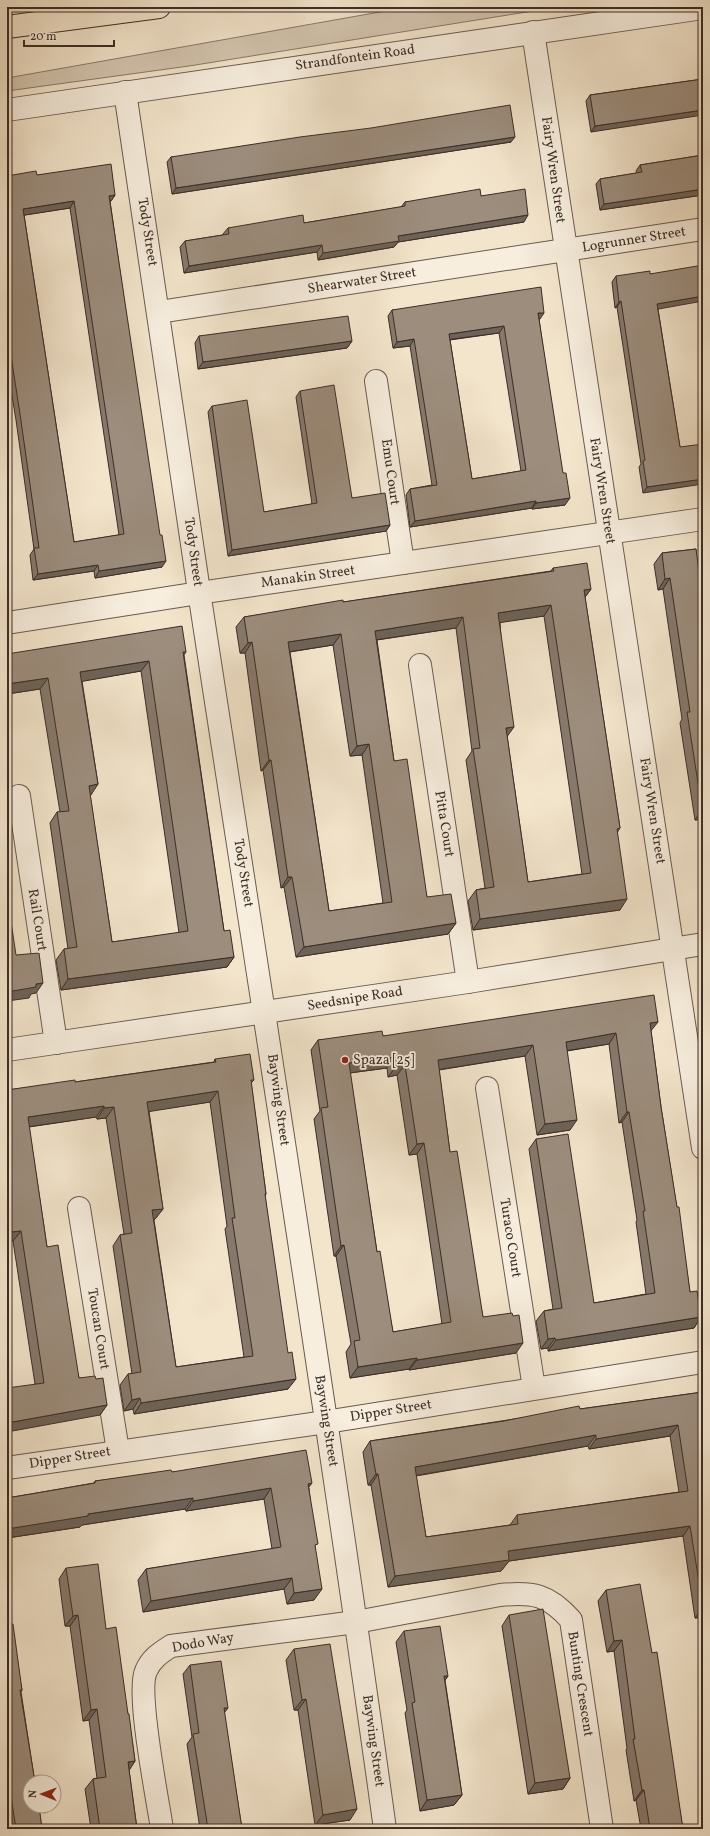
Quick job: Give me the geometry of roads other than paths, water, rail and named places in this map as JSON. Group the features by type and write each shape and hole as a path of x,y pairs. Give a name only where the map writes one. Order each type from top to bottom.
{"main road":[{"path":"7,27 159,7"}],"street":[{"name":"Strandfontein Road","path":"7,110 703,8"},
{"name":"Fairy Wren Street","path":"533,32 565,250 674,949 703,1148"},
{"name":"Tody Street","path":"125,92 159,312 199,593 264,1013"},
{"name":"Logrunner Street","path":"565,250 703,229"},
{"name":"Shearwater Street","path":"159,312 565,250"},
{"name":"Emu Court","path":"376,380 403,563"},
{"name":"Manakin Street","path":"8,618 199,593 703,519"},
{"name":"Pitta Court","path":"420,665 468,982"},
{"name":"Rail Court","path":"19,796 56,1043"},
{"name":"Seedsnipe Road","path":"7,1050 468,982 703,944"},
{"name":"Baywing Street","path":"264,1013 356,1622 385,1829"},
{"name":"Turaco Court","path":"486,1088 534,1388"},
{"name":"Toucan Court","path":"79,1208 118,1451"},
{"name":"Dipper Street","path":"7,1468 326,1422 703,1362"},
{"name":"Bunting Crescent","path":"356,1622 500,1595 524,1593 541,1597 558,1606 571,1620 602,1829"},
{"name":"Dodo Way","path":"162,1829 146,1722 143,1684 145,1672 156,1656 171,1646 356,1622"}],"place":[{"name":"Spaza [25]","path":"345,1060"}]}
